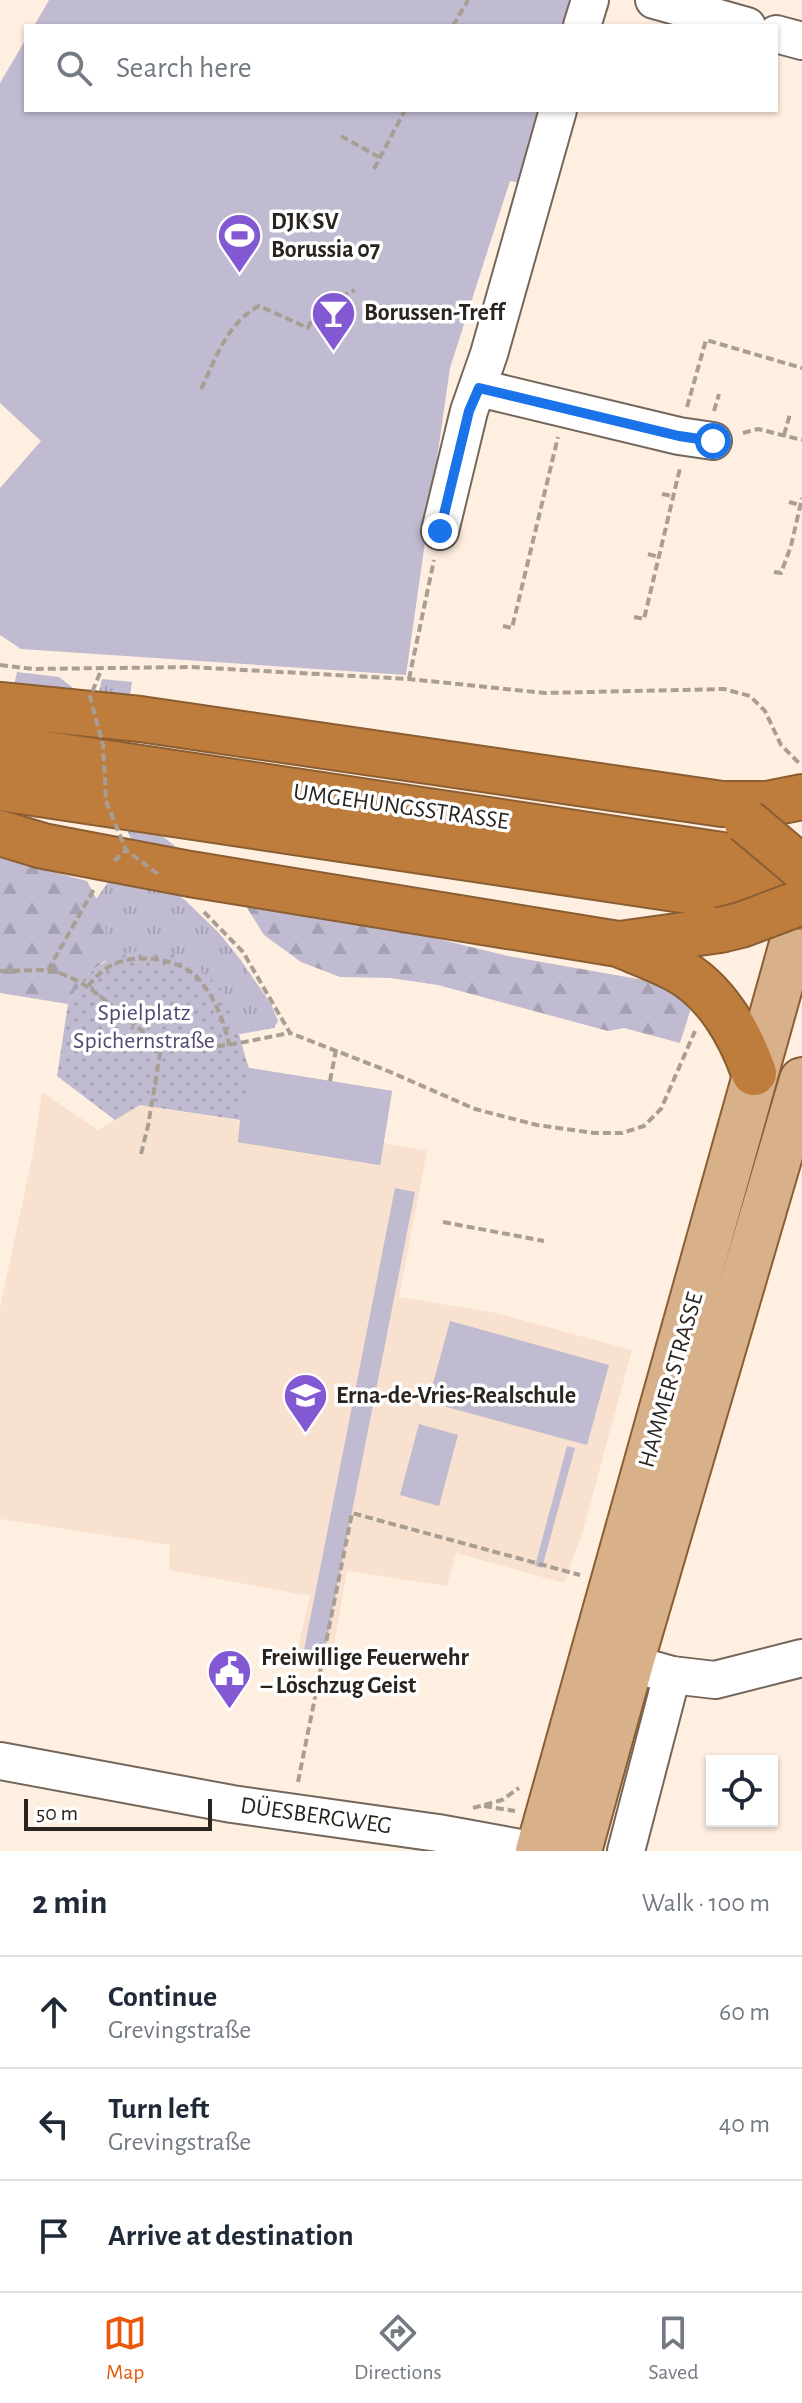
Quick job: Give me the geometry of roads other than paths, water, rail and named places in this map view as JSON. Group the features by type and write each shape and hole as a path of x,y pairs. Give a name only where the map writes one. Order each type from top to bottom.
{"highway":[{"path":"0,705 140,719 734,812 802,797"},
{"name":"UMGEHUNGSSTRASSE","path":"0,747 802,867"},
{"name":"UMGEHUNGSSTRASSE","path":"0,788 799,916"},
{"path":"734,812 802,867"},
{"path":"0,833 43,846 190,874 618,944 678,970 712,997 738,1035 754,1073"},
{"path":"618,944 799,916"}],"main road":[{"name":"HAMMER STRASSE","path":"579,1851 612,1658 754,1073 799,916"},
{"name":"HAMMER STRASSE","path":"538,1851 612,1658 802,1080"}],"street":[{"path":"583,24 590,0"},
{"path":"654,0 740,24"},
{"path":"778,35 802,41"},
{"path":"440,531 469,411 479,388 557,112"},
{"path":"479,388 693,438"},
{"path":"612,1658 672,1675 715,1680 802,1658"},
{"path":"626,1851 672,1675"},
{"name":"DÜESBERGWEG","path":"0,1761 232,1804 438,1833 538,1851"}],"place":[{"name":"DJK SV Borussia 07","path":"240,275"},
{"name":"Borussen-Treff","path":"333,352"},
{"name":"Erna-de-Vries-Realschule","path":"305,1435"},
{"name":"Freiwillige Feuerwehr – Löschzug Geist","path":"230,1711"}],"park label":[{"name":"Spielplatz Spichernstraße","path":"144,1027"}]}
